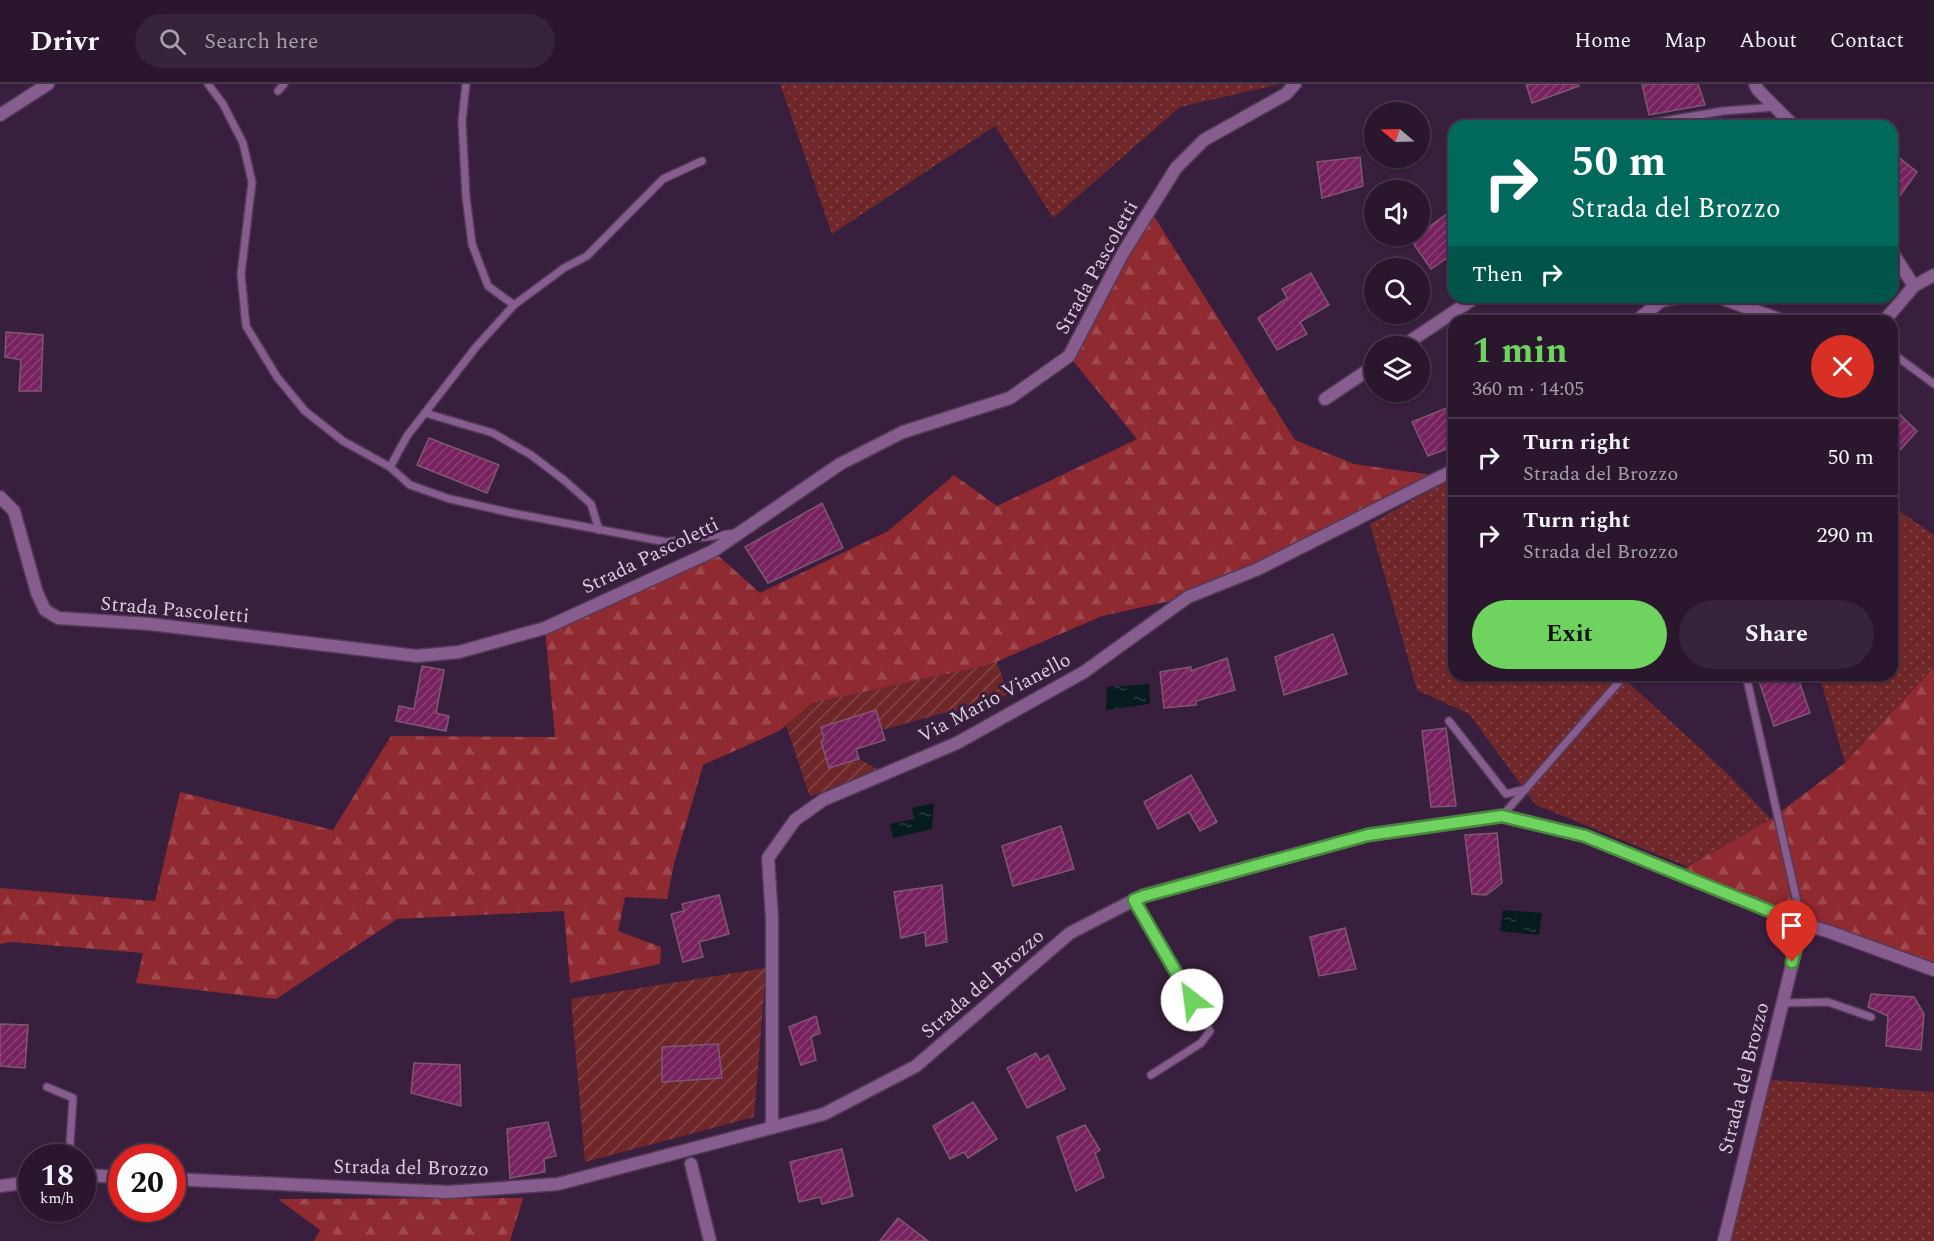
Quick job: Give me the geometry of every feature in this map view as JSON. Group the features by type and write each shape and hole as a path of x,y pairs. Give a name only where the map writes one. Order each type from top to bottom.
{"street":[{"path":"0,115 48,84"},
{"name":"Strada Pascoletti","path":"0,497 14,511 37,593 45,610 58,618 150,624 417,656 459,652 545,628 713,550 840,464 903,432 1010,398 1069,356 1123,253 1176,168 1204,140 1286,94 1295,84"},
{"path":"1755,84 1788,120"},
{"path":"1898,261 1914,286"},
{"path":"1889,315 1914,286 1934,275"},
{"path":"1449,315 1467,303"},
{"path":"1644,315 1658,303"},
{"path":"1734,303 1768,315"},
{"path":"1418,336 1448,316"},
{"path":"1325,399 1364,373"},
{"name":"Via Mario Vianello","path":"772,1128 772,918 768,858 795,820 824,800 957,743 1084,672 1188,597 1258,569 1448,473"},
{"name":"Strada del Brozzo","path":"186,1180 448,1192 558,1184 824,1114 916,1066 1070,933 1134,900 1368,835 1502,816 1585,836 1802,924 1934,970"},
{"name":"Strada del Brozzo","path":"1724,1241 1802,924"},
{"path":"692,1164 710,1241"},
{"path":"0,1186 18,1184"}],"lane":[{"path":"208,84 223,104 243,143 252,183 241,274 246,326 277,376 305,411 343,441 390,467 410,485 450,499 666,542 739,533"},
{"path":"278,91 284,84"},
{"path":"466,84 462,121 466,197 472,244 488,286 514,305"},
{"path":"1670,120 1724,111 1774,107"},
{"path":"390,467 407,436 476,347 514,305 564,268 587,256 663,179 702,161"},
{"path":"1898,357 1934,384"},
{"path":"425,413 493,433 531,455 591,504 599,530"},
{"path":"1502,816 1620,681"},
{"path":"1747,681 1802,924"},
{"path":"1449,721 1506,794 1528,788"},
{"path":"1134,900 1210,1031 1201,1043 1151,1075"},
{"path":"1781,1004 1828,1002 1871,1017"},
{"path":"47,1086 73,1098 70,1144"}],"shaded area":[{"path":"780,84 1279,84 1180,107 1053,218 995,126 832,234"},
{"path":"1448,480 1448,681 1627,681 1727,773 1771,819 1688,867 1536,805 1469,714 1417,690 1370,524"},
{"path":"1898,510 1934,535 1934,667 1845,763 1821,681 1898,681"},
{"path":"997,662 1008,694 977,714 951,711 882,730 821,727 824,740 821,741 829,768 859,759 877,769 810,797 786,725 813,703"},
{"path":"766,968 754,1117 585,1162 571,999"},
{"path":"1763,1079 1934,1092 1934,1241 1719,1241"}],"green space":[{"path":"1150,210 1295,440 1354,464 1440,476 1188,597 1102,616 989,665 813,703 779,731 703,765 674,864 667,899 625,897 618,931 661,947 660,964 570,983 564,911 397,919 276,999 136,983 143,953 12,942 0,944 0,888 155,901 180,792 333,830 391,736 555,737 545,628 713,551 760,593 888,531 954,475 997,506 1137,439 1069,356"},
{"path":"1934,667 1934,970 1677,873 1771,819 1845,763"},
{"path":"523,1198 510,1241 314,1241 320,1230 278,1199"}],"water":[{"path":"1149,684 1150,704 1106,710 1107,687"},
{"path":"934,803 932,829 893,838 890,824 914,819 912,808"},
{"path":"1503,910 1542,913 1539,935 1500,931"}],"building":[{"path":"1526,84 1578,84 1579,86 1532,103"},
{"path":"1642,84 1698,84 1705,105 1649,115"},
{"path":"1360,157 1363,186 1322,198 1317,162"},
{"path":"1898,157 1917,172 1898,199"},
{"path":"1448,213 1448,257 1431,269 1430,258 1423,258 1415,246 1430,246 1430,226"},
{"path":"1311,273 1329,305 1300,322 1307,334 1277,350 1258,318 1287,298 1282,289"},
{"path":"6,332 43,335 41,391 19,391 21,360 5,357"},
{"path":"1448,407 1448,448 1428,456 1412,422"},
{"path":"1898,413 1917,431 1898,452"},
{"path":"429,438 499,465 487,493 417,465"},
{"path":"822,503 843,548 768,583 745,547"},
{"path":"1333,634 1347,674 1284,695 1275,657"},
{"path":"1227,658 1235,690 1196,701 1196,705 1164,708 1160,672 1191,667 1191,671"},
{"path":"422,666 444,670 436,713 449,716 446,731 396,721 399,706 414,709"},
{"path":"1759,681 1799,681 1810,713 1774,726"},
{"path":"876,710 885,740 856,749 859,759 829,768 821,741 824,740 821,727"},
{"path":"1446,728 1456,806 1431,807 1422,731"},
{"path":"1191,775 1217,822 1200,831 1189,812 1158,829 1144,802"},
{"path":"1061,826 1074,869 1013,886 1002,846"},
{"path":"1497,833 1502,883 1486,895 1472,894 1465,835"},
{"path":"942,885 947,942 926,946 925,932 901,938 894,892"},
{"path":"719,895 729,934 699,942 703,957 683,962 671,914 684,911 682,904"},
{"path":"1345,928 1356,969 1319,976 1310,937"},
{"path":"1871,994 1914,997 1924,1014 1921,1050 1886,1046 1888,1016 1868,1007"},
{"path":"816,1016 820,1033 811,1037 816,1060 801,1065 789,1027"},
{"path":"0,1024 28,1025 25,1068 0,1066"},
{"path":"718,1044 722,1078 662,1082 662,1047"},
{"path":"1036,1053 1040,1060 1048,1055 1065,1089 1027,1108 1007,1068"},
{"path":"414,1063 460,1065 461,1106 411,1093"},
{"path":"973,1102 997,1139 968,1158 964,1152 950,1159 933,1126"},
{"path":"548,1122 556,1156 544,1159 545,1172 510,1178 507,1129"},
{"path":"1085,1125 1100,1150 1095,1153 1104,1177 1076,1191 1057,1137"},
{"path":"842,1149 853,1196 822,1204 820,1197 799,1202 790,1162"},
{"path":"898,1218 928,1241 880,1241"}],"route":[{"path":"1192,1000 1134,900 1368,835 1502,816 1585,836 1802,924 1792,962"}]}
